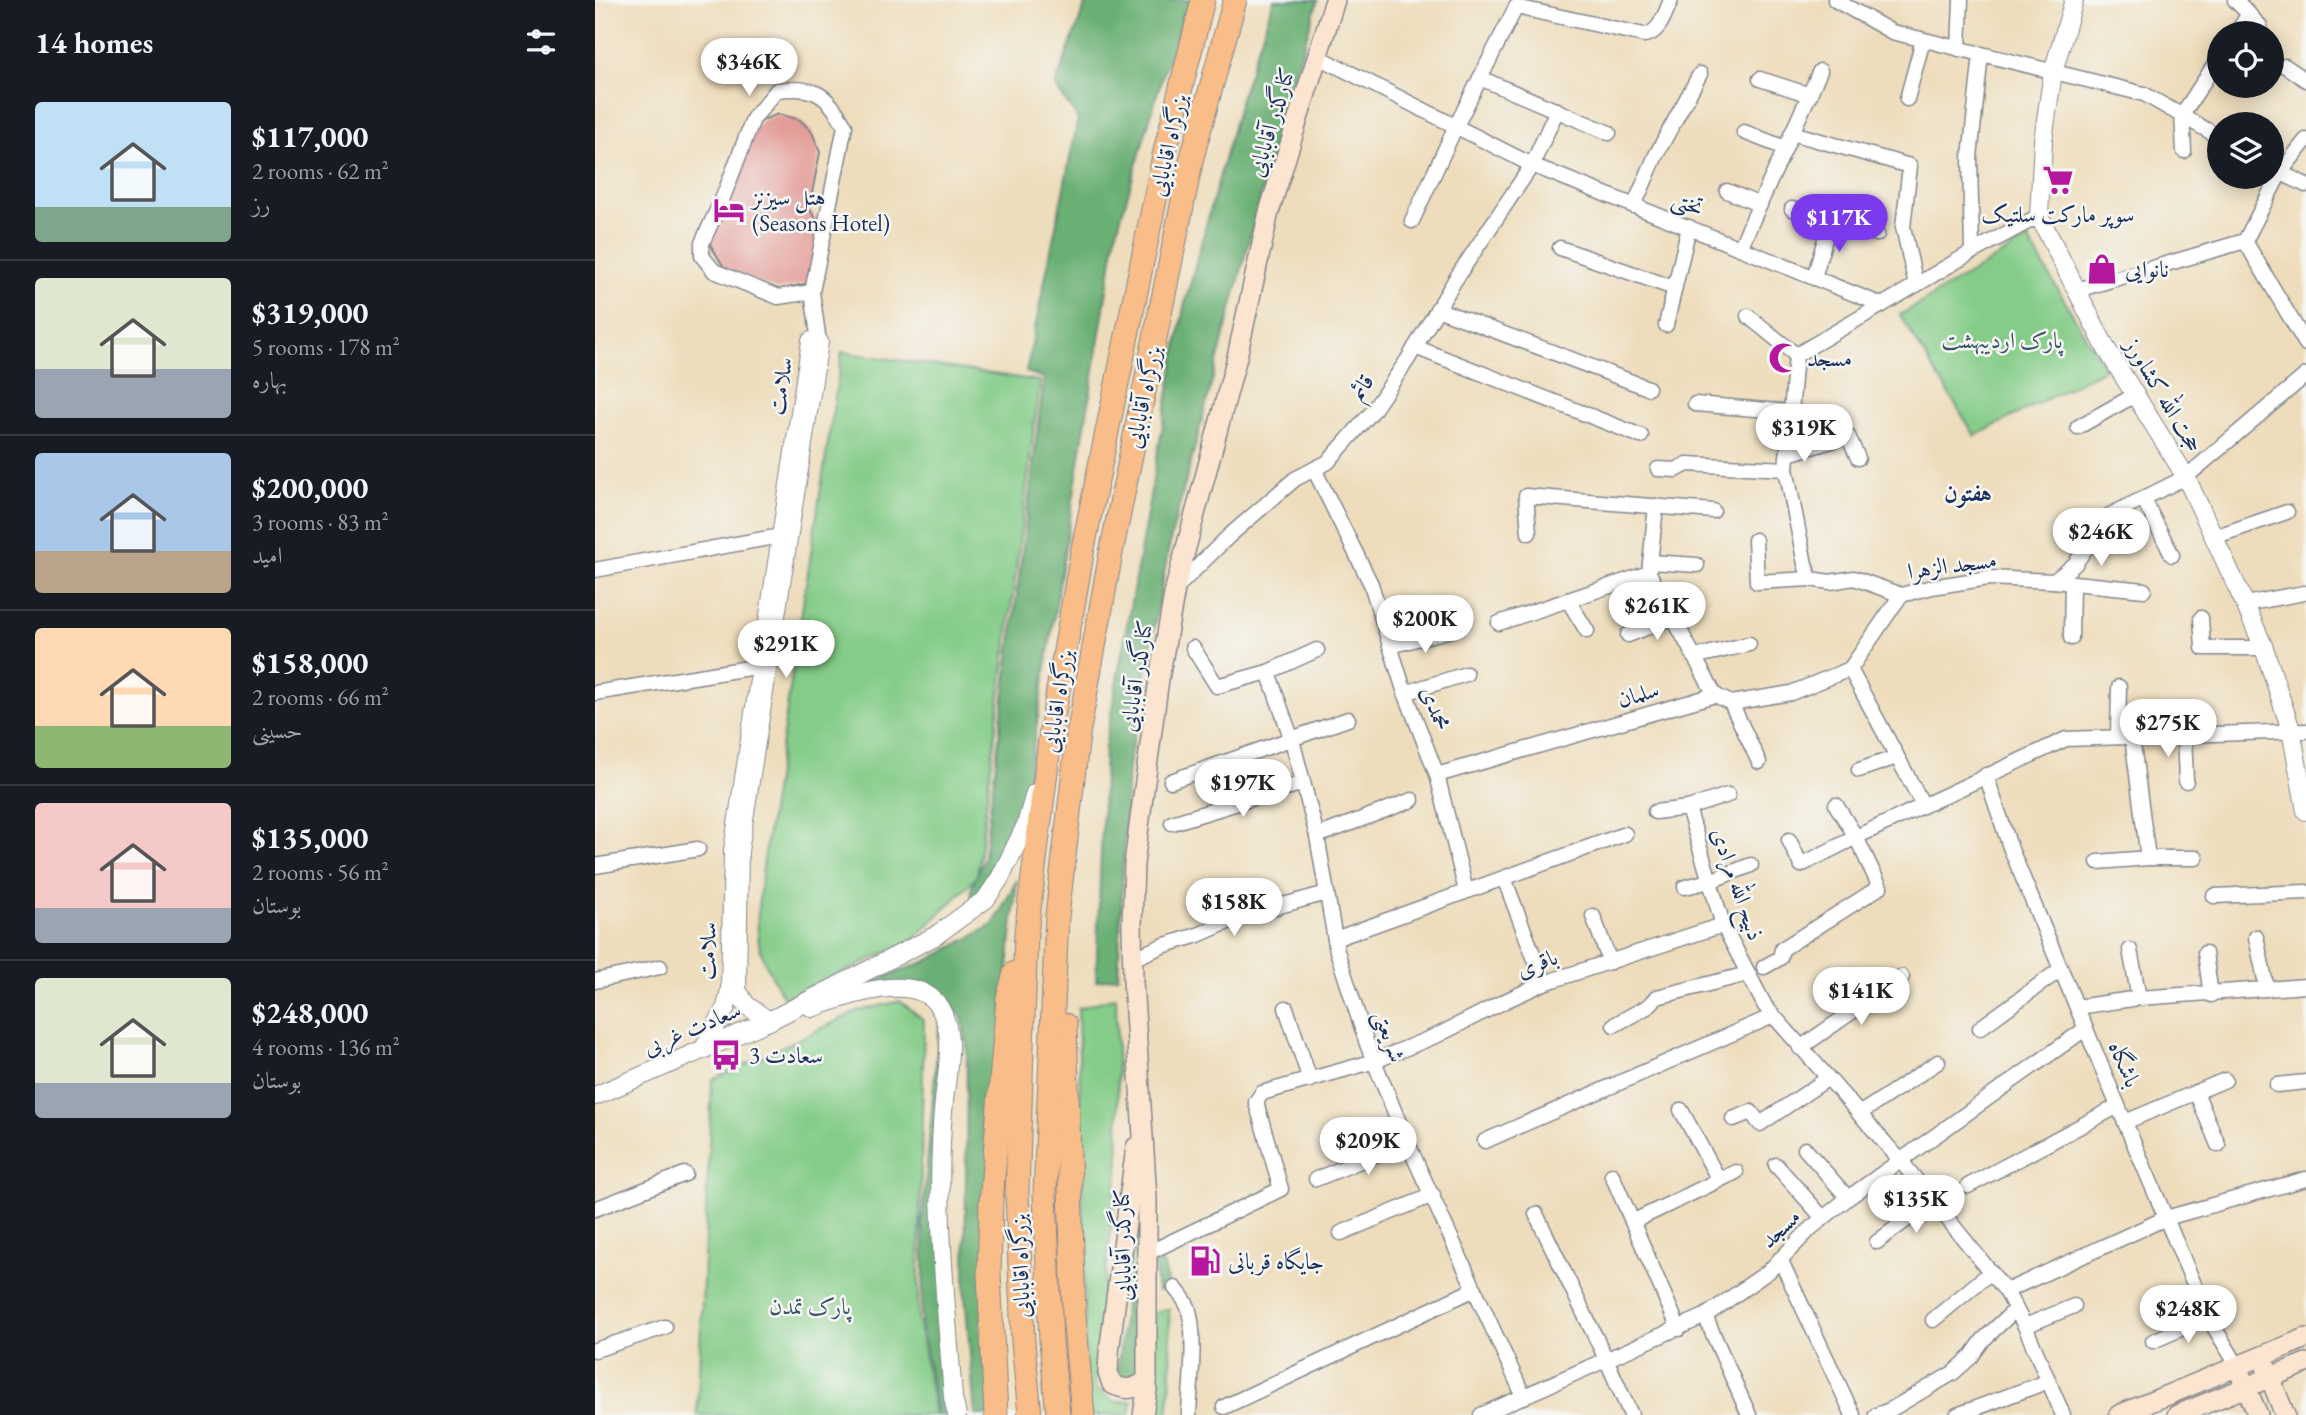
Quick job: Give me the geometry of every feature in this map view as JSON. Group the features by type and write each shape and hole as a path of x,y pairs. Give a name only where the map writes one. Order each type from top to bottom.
{"highway":[{"name":"بزرگراه اقابابایی","path":"1030,1415 1023,1342 1017,1194 1026,933 1050,739 1083,548 1165,151 1203,0"},
{"name":"بزرگراه آقابابایی","path":"1071,798 1078,735 1111,553 1192,157 1234,0"},
{"name":"بزرگراه اقابابایی","path":"1058,1415 1051,1341 1045,1194 1057,916 1071,798"},
{"path":"1071,798 1064,988 1074,1315 1083,1415"},
{"path":"996,1415 989,1274 991,1202 1008,998 1026,933"}],"main road":[{"name":"کنارگذر آقابابایی","path":"1143,1415 1147,1380 1148,1253 1132,959 1134,864 1159,679 1175,589 1237,357 1269,212 1335,0"},
{"path":"1142,1108 1128,1199 1108,1373 1112,1384 1124,1390 1137,1388 1147,1380"},
{"path":"2119,1415 2306,1338"},
{"path":"2261,1356 2283,1411"},
{"path":"2237,1365 2237,1391 2258,1414"},
{"path":"2184,1414 2298,1366"},
{"path":"2283,1411 2298,1366"}],"street":[{"path":"1412,221 1516,7 1650,35 1656,31 1671,0"},
{"path":"1835,0 1892,32 2144,94 2207,130"},
{"path":"1959,49 1961,0"},
{"path":"1796,355 2039,216 2043,141 2053,72 2074,0"},
{"path":"2235,0 2255,21"},
{"path":"2244,21 2249,14"},
{"path":"1907,99 1923,40"},
{"path":"1972,252 1970,157 1982,54"},
{"name":"تختی","path":"1317,56 1532,165 1882,305"},
{"path":"2285,66 2306,80"},
{"path":"1740,248 1820,71"},
{"path":"1635,206 1656,155 1700,74"},
{"path":"2184,151 2182,115 2207,76"},
{"path":"1480,78 1609,133"},
{"path":"1760,79 1810,95"},
{"path":"812,292 778,297 714,271 702,256 702,243 753,119 777,90 811,90 834,105 845,126 812,292 815,342"},
{"name":"قائم","path":"1175,589 1238,527 1295,479 1328,462 1373,412 1455,280 1532,165 1557,110"},
{"path":"1744,132 1785,148"},
{"path":"1792,132 1910,166 1903,227 1916,285"},
{"path":"2284,163 2306,140"},
{"path":"2284,175 2306,185"},
{"path":"2245,241 2268,189"},
{"path":"1727,191 1760,205"},
{"path":"1793,209 1877,234"},
{"name":"حجت الله کشاورز","path":"2039,216 2106,348 2186,477 2245,604 2299,730 2306,811"},
{"path":"1814,278 1830,221"},
{"path":"1666,325 1689,228"},
{"path":"2077,289 2245,241"},
{"path":"2245,241 2306,344"},
{"path":"1560,248 1674,288"},
{"path":"1437,309 1648,388"},
{"path":"1748,316 1796,355"},
{"name":"سلامت","path":"703,1050 726,1007 730,990 733,850 781,536 815,342"},
{"name":"سلامت","path":"769,1021 746,1005 737,990 739,851 815,342"},
{"path":"1415,347 1641,436"},
{"path":"1796,355 1787,461 1805,564 1811,579"},
{"path":"2054,581 2075,564 2108,516 2186,477 2306,375"},
{"path":"2078,427 2135,395"},
{"path":"1695,404 1792,412"},
{"path":"1658,469 1676,470 1687,464 1787,461 1848,436 1858,458"},
{"name":"محمدی","path":"1314,469 1371,584 1405,693 1437,775 1466,891"},
{"path":"1529,533 1526,496 1713,511"},
{"path":"2143,498 2172,555"},
{"path":"1656,506 1649,567 1715,695 1731,704 1759,762"},
{"path":"2214,537 2287,512"},
{"path":"595,570 781,536"},
{"path":"1755,540 1757,582 1811,579 1830,582 1853,578 1901,595"},
{"path":"1499,623 1568,600 1649,567 1697,565"},
{"name":"مسجد الزهرا","path":"1850,669 1901,595 1988,578 2144,590"},
{"path":"2071,638 2072,583"},
{"path":"2245,604 2304,593"},
{"path":"1568,600 1587,631"},
{"path":"1628,635 1673,617"},
{"path":"2201,618 2203,648 2264,648"},
{"path":"1390,646 1451,630"},
{"path":"1694,657 1749,644"},
{"path":"1193,648 1217,686 1268,672 1317,650"},
{"path":"595,693 761,666"},
{"path":"1731,704 1791,693 1850,669 1923,805"},
{"name":"شریعتی","path":"1268,672 1292,740 1317,836 1336,951 1407,1142 1524,1397"},
{"path":"1405,693 1466,674"},
{"path":"2119,687 2125,737 2148,858"},
{"name":"سلمان","path":"1437,775 1715,695"},
{"path":"1171,781 1348,719"},
{"path":"1789,840 1801,865 2066,739 2299,730"},
{"path":"2184,734 2186,781"},
{"path":"769,1021 935,936 986,899 1000,878 1026,825 1050,739"},
{"path":"1859,770 1897,757"},
{"name":"باشگاه","path":"1986,775 2010,847 2085,1029 2208,1317 2237,1365"},
{"path":"1172,823 1303,783"},
{"path":"1655,812 1688,808 1728,795"},
{"path":"1317,836 1412,800"},
{"path":"1764,967 1780,958 1782,949 1880,887 1856,837 1836,805"},
{"name":"ذبیح الله مرادی","path":"1688,808 1723,925 1765,1006 1900,1160 2006,1291 2025,1325 2063,1415"},
{"path":"1335,939 1625,834"},
{"path":"595,866 698,849"},
{"path":"2098,863 2148,858 2196,858"},
{"path":"1685,887 1710,881 1751,865"},
{"path":"1504,878 1544,983"},
{"path":"2214,896 2306,892"},
{"path":"1132,959 1239,917 1327,893"},
{"path":"1593,916 1609,962"},
{"name":"باقری","path":"1148,1253 1281,1189 1256,1102 1262,1093 1375,1061 1440,1034 1544,983 1723,925"},
{"path":"2256,937 2267,989"},
{"path":"2130,950 2139,999"},
{"path":"2205,953 2211,995"},
{"path":"595,981 660,968"},
{"path":"1980,1028 2061,970"},
{"path":"1614,1025 1647,1007 1657,997 1748,974"},
{"path":"1834,976 1857,1008"},
{"path":"1800,1048 1902,977"},
{"path":"2077,1007 2139,999 2306,986"},
{"path":"769,1021 839,998 877,989 917,989 936,1002 948,1025 948,1060 942,1124 942,1247 953,1398 957,1415"},
{"path":"1286,1008 1310,1080"},
{"path":"1485,1141 1773,1016"},
{"name":"سعادت غربی","path":"595,1096 769,1021"},
{"name":"مسجد","path":"1481,1415 1705,1316 1769,1271 1811,1228 1848,1198 2085,1029"},
{"path":"1859,1114 1938,1062"},
{"path":"1733,1119 1751,1112 1760,1124 1827,1079"},
{"path":"2125,1122 2225,1080"},
{"path":"2277,1085 2306,1082"},
{"path":"2196,1092 2218,1145"},
{"path":"1968,1186 2118,1106"},
{"path":"1681,1110 1719,1180"},
{"path":"1316,1179 1407,1142"},
{"path":"1805,1149 1848,1198"},
{"path":"1776,1164 1823,1218"},
{"path":"1632,1222 1737,1172"},
{"path":"595,1209 685,1174"},
{"path":"1612,1175 1678,1329"},
{"path":"2006,1291 2166,1217 2306,1179"},
{"path":"1341,1233 1433,1195"},
{"path":"1877,1242 1933,1200"},
{"path":"1537,1214 1631,1415"},
{"path":"1780,1259 1853,1415"},
{"path":"1933,1320 1991,1272"},
{"path":"1175,1289 1184,1299 1190,1317 1192,1349 1189,1415"},
{"path":"1224,1407 1475,1289"},
{"path":"2025,1325 2074,1306"},
{"path":"1876,1415 1890,1410 1953,1373 2016,1309"},
{"path":"1705,1316 1749,1415"},
{"path":"2153,1341 2208,1317"},
{"path":"595,1350 665,1327"},
{"path":"1957,1415 2049,1381"}],"green space":[{"path":"1087,0 1190,0 1163,74 1116,234 1023,809 981,896 972,902 971,890 984,857 1044,378 1026,372 1078,119 1055,86"},
{"path":"1274,0 1318,0 1282,116 1171,537 1128,766 1118,977 1096,981 1105,747 1184,307 1241,97"},
{"name":"پارک اردیبهشت","path":"2028,239 2105,369 1975,436 1900,315"},
{"path":"842,352 1040,381 977,877 911,942 784,998 767,968 760,948 759,896"},
{"path":"1017,880 993,1116 991,1415 975,1415 965,1294 967,1046 962,1017 936,992 859,987 927,961 993,925"},
{"path":"1116,997 1119,1161 1095,1388 1114,1402 1132,1401 1130,1415 1089,1415 1086,1384 1078,1008"},
{"name":"پارک تمدن","path":"900,1001 924,1020 918,1320 935,1415 697,1415 712,1080 858,1011"},
{"path":"940,1019 946,1042 938,1170 955,1415 937,1415 921,1322 924,1269 922,1221"},
{"path":"1140,1175 1138,1381 1121,1381 1117,1373"},
{"path":"1154,1260 1164,1265 1168,1288 1157,1291"},
{"path":"1169,1309 1171,1377 1168,1415 1150,1415 1154,1314"}],"building":[{"name":"هتل سیزنز (Seasons Hotel)","path":"778,114 800,120 812,132 820,152 809,208 822,229 813,282 778,290 725,269 707,239 755,127 763,120"}],"place":[{"name":"سوپر مارکت سلتیک","path":"2058,180"},
{"name":"هتل سیزنز (Seasons Hotel)","path":"729,210"},
{"name":"نانوایی","path":"2102,269"},
{"name":"مسجد","path":"1784,358"},
{"name":"سعادت 3","path":"726,1055"},
{"name":"جایگاه قربانی","path":"1205,1261"}],"district":[{"name":"هفتون","path":"1968,493"}]}
